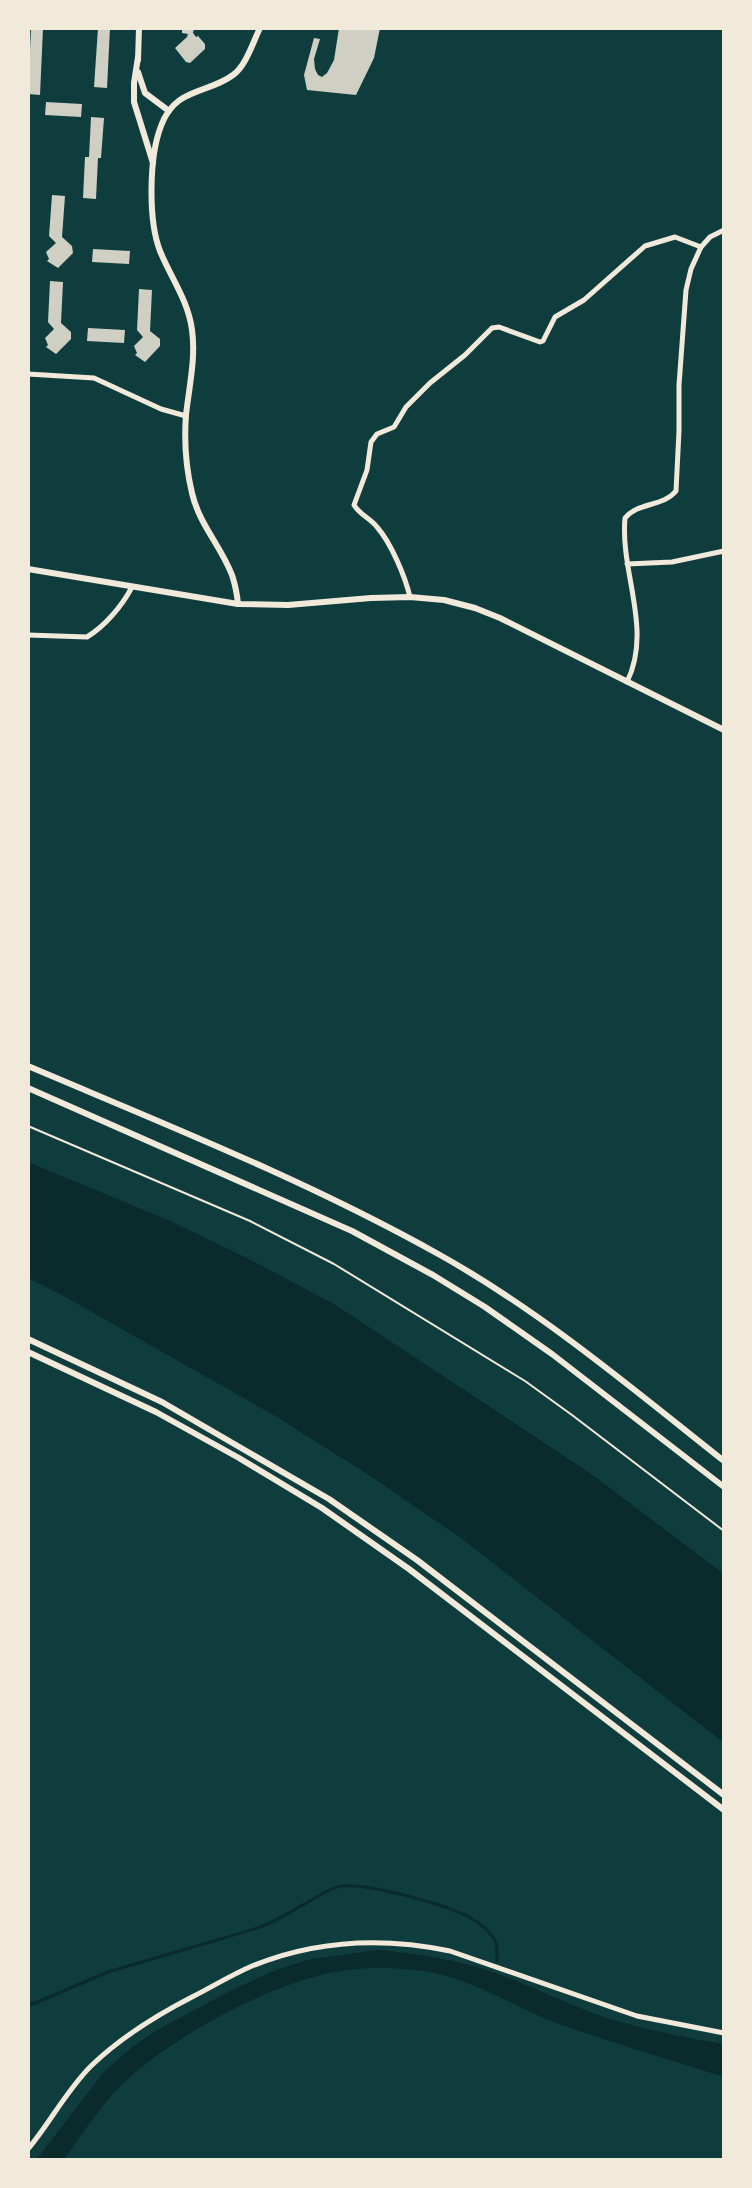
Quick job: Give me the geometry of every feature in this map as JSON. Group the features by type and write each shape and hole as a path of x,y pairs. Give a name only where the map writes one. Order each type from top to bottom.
{"main road":[{"path":"139,28 137,71 145,93 169,111"},
{"path":"238,604 231,573 204,525 191,492 185,441 193,354 192,330 187,306 155,235 151,203 161,123 169,111 190,94 232,77 260,28"},
{"path":"138,57 134,102 154,165"},
{"path":"28,569 238,604 288,605 410,597 444,600 500,618 724,730"},
{"path":"28,1066 276,1173 360,1212 442,1256 564,1336 724,1461"},
{"path":"28,1088 352,1231 433,1275 552,1354 724,1487"},
{"path":"28,1339 162,1402 329,1499 417,1560 724,1795"},
{"path":"28,1352 156,1412 322,1508 409,1569 724,1810"}],"street":[{"path":"627,682 633,667 638,621 627,564 624,521 626,515 665,500 676,491 685,299 691,269 701,247 710,237 724,230"},
{"path":"410,597 396,559 379,528 358,512 354,505 374,437 394,427 406,407 492,328 499,327 537,342 543,341 555,317 584,300 645,246 675,237 701,247"},
{"path":"28,374 94,378 161,409 186,416"},
{"path":"627,564 672,562 724,551"},
{"path":"28,635 87,637 119,608 132,587"},
{"path":"28,2149 84,2073 143,2024 254,1966 322,1946 385,1942 439,1949 475,1958 628,2013 724,2033"}],"path":[{"path":"28,1126 250,1221 334,1264 525,1381 724,1531"}],"water":[{"path":"28,1162 168,1220 334,1304 590,1473 724,1574 724,1743 461,1538 367,1474 277,1417 28,1278"},
{"path":"378,1950 467,1964 617,2021 724,2044 724,2077 551,2021 478,1987 448,1977 394,1969 343,1971 305,1979 253,2000 175,2043 122,2084 64,2160 36,2160 103,2073 157,2030 278,1969 311,1959"}],"building":[{"path":"31,28 43,28 40,95 28,94"},
{"path":"98,28 110,28 107,88 94,87"},
{"path":"182,28 194,28 193,33 205,44 205,49 190,63 175,48 187,37 188,34 182,33"},
{"path":"339,28 380,28 374,58 356,95 307,90 304,75 314,38 320,39 314,59 315,69 322,77 334,60"},
{"path":"46,102 82,104 81,117 45,115"},
{"path":"91,117 104,118 96,199 83,198"},
{"path":"52,195 65,196 62,237 72,246 73,253 58,268 47,261 46,252 56,243 49,236"},
{"path":"93,249 130,251 129,264 92,262"},
{"path":"50,281 63,282 61,323 71,332 71,339 56,354 46,347 45,338 54,329 48,322"},
{"path":"139,289 152,290 150,331 160,339 160,346 145,362 135,355 134,346 143,337 137,330"},
{"path":"88,328 125,330 124,343 87,341"}],"waterway":[{"path":"28,2006 108,1972 261,1927 337,1887 365,1887 403,1895 469,1917 493,1937 497,1961"}]}
